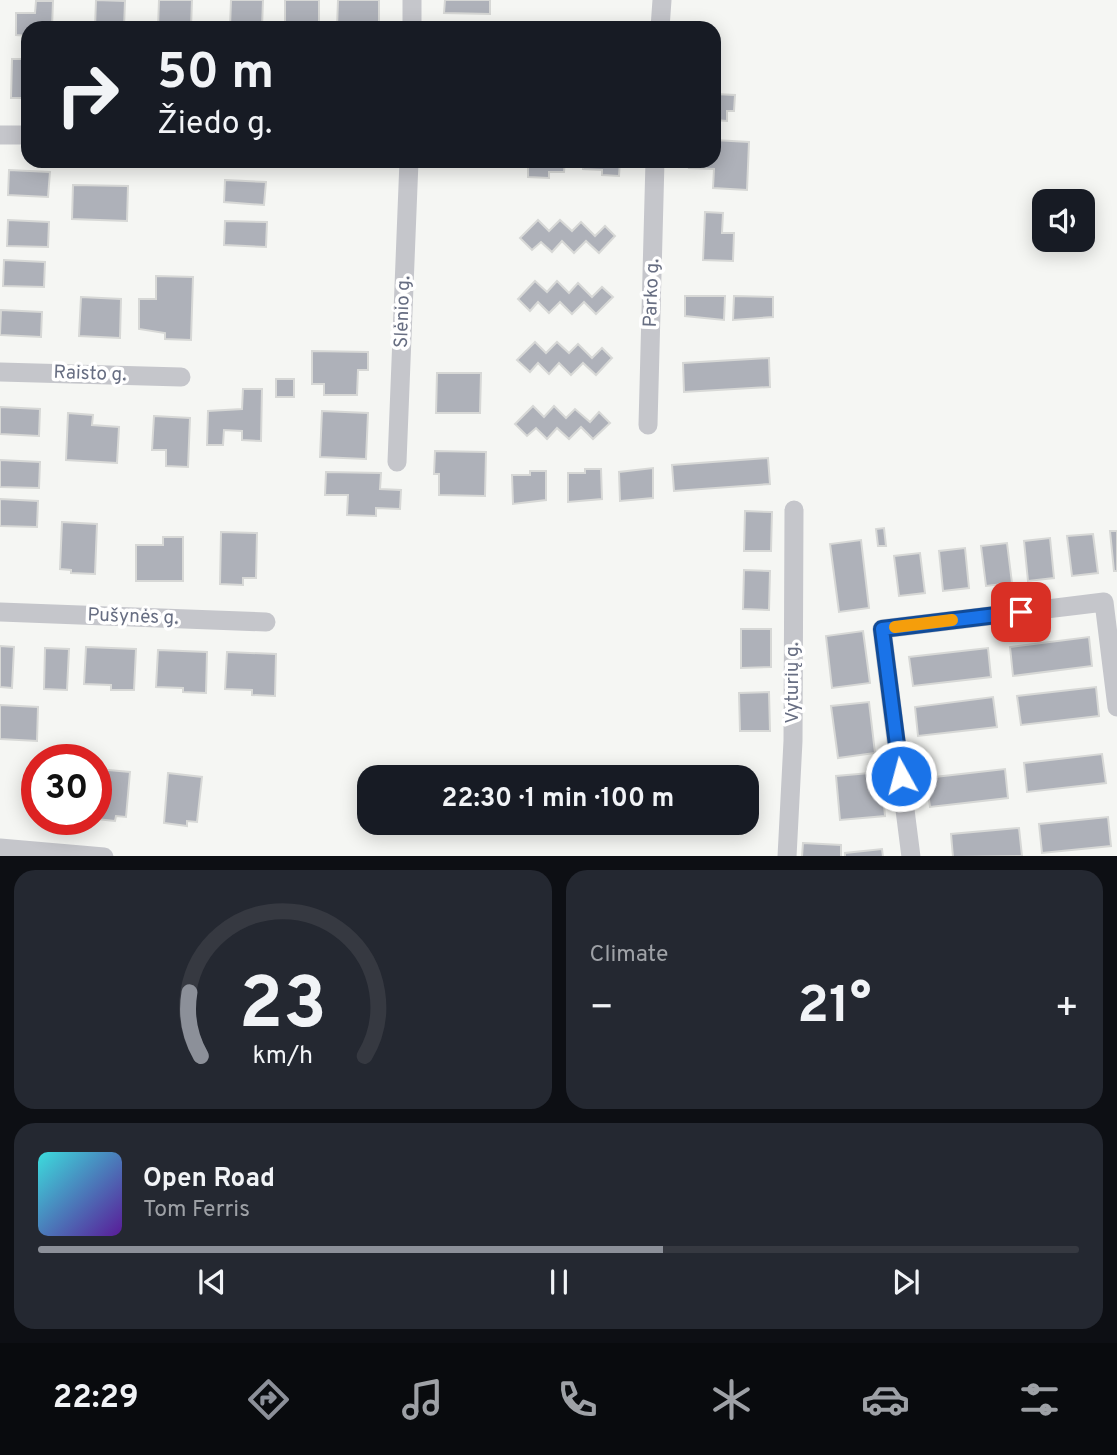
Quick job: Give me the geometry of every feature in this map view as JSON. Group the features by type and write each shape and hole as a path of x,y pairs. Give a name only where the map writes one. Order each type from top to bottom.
{"street":[{"path":"412,0 412,21"},
{"path":"660,21 662,0"},
{"path":"0,135 21,135"},
{"name":"Slėnio g.","path":"397,462 409,168"},
{"name":"Parko g.","path":"648,425 655,168"},
{"name":"Raisto g.","path":"0,372 181,377"},
{"name":"Vyturių g.","path":"787,856 793,741 794,510"},
{"path":"911,856 882,629 1104,601 1117,707"},
{"name":"Pušynės g.","path":"0,612 265,622"},
{"path":"0,848 104,856"}],"building":[{"path":"96,0 125,1 124,21 95,21"},
{"path":"159,0 192,0 191,21 158,21"},
{"path":"231,0 263,0 262,21 230,21"},
{"path":"285,0 319,0 319,21 285,21"},
{"path":"338,0 379,0 379,21 337,21"},
{"path":"445,0 490,0 490,14 444,13"},
{"path":"36,1 53,1 52,21 21,21 21,35 16,35 16,13 35,13"},
{"path":"12,59 21,59 21,98 11,98"},
{"path":"721,94 735,95 734,111 727,111 727,121 721,121"},
{"path":"721,140 749,142 747,190 713,188 714,169 689,168 721,168"},
{"path":"528,168 564,168 564,172 549,172 549,178 528,177"},
{"path":"620,168 619,176 602,175 602,170 583,169"},
{"path":"9,170 50,172 48,197 8,195"},
{"path":"225,180 266,182 264,205 224,202"},
{"path":"73,185 128,186 127,221 72,219"},
{"path":"705,212 723,213 722,233 734,233 733,261 703,260"},
{"path":"8,220 49,222 48,247 7,246"},
{"path":"538,220 549,231 560,220 572,231 581,222 595,236 605,226 615,236 599,253 586,241 574,253 562,241 552,252 541,242 532,250 520,238"},
{"path":"225,221 267,222 266,247 224,245"},
{"path":"4,260 45,262 44,287 3,286"},
{"path":"156,276 193,277 191,340 165,339 165,333 139,329 139,299 156,299"},
{"path":"535,281 547,292 557,281 569,293 578,283 592,297 602,287 613,297 596,314 584,302 572,314 560,302 549,313 538,302 530,311 518,299"},
{"path":"685,296 725,296 724,320 685,316"},
{"path":"734,296 773,297 773,317 733,320"},
{"path":"81,297 121,299 120,338 79,336"},
{"path":"1,310 42,312 41,337 0,335"},
{"path":"535,342 546,353 557,342 569,353 578,344 592,358 602,348 612,358 596,375 583,363 571,375 559,363 549,374 538,363 530,372 517,360"},
{"path":"312,351 368,352 368,370 358,370 357,395 324,395 324,384 312,384"},
{"path":"769,358 770,387 684,392 683,363"},
{"path":"437,373 481,373 480,413 436,413"},
{"path":"276,379 294,379 294,397 276,397"},
{"path":"243,389 262,389 261,441 242,440 242,431 224,430 223,445 207,445 208,411 242,409"},
{"path":"533,406 544,417 554,406 566,418 575,409 590,422 599,412 610,423 593,439 581,427 569,439 557,428 547,439 536,428 527,436 515,424"},
{"path":"0,407 40,409 39,436 0,434"},
{"path":"322,411 368,413 366,459 320,457"},
{"path":"68,413 93,415 92,425 119,427 117,463 66,460"},
{"path":"154,416 190,418 188,467 166,466 166,450 152,450"},
{"path":"435,451 486,452 485,496 439,495 439,474 434,474"},
{"path":"768,458 770,484 674,491 672,465"},
{"path":"0,460 40,462 39,488 0,487"},
{"path":"653,468 653,498 620,501 619,472"},
{"path":"585,469 601,469 602,499 568,502 568,473 585,473"},
{"path":"530,471 546,471 546,500 513,504 512,475 530,475"},
{"path":"326,472 381,473 380,489 401,490 400,509 376,508 376,516 347,515 348,495 325,495"},
{"path":"0,499 38,501 37,527 0,526"},
{"path":"745,511 772,512 771,551 744,551"},
{"path":"62,522 97,524 95,574 71,573 71,570 60,569"},
{"path":"884,528 886,546 878,546 876,529"},
{"path":"1110,531 1117,531 1117,571 1114,571"},
{"path":"221,532 257,533 256,578 243,578 243,585 220,584"},
{"path":"1093,534 1098,573 1072,576 1067,536"},
{"path":"163,537 183,537 183,581 136,581 136,545 163,545"},
{"path":"1050,538 1054,578 1028,581 1024,541"},
{"path":"861,540 869,608 839,612 830,544"},
{"path":"1007,543 1012,583 986,586 981,546"},
{"path":"965,548 969,588 943,591 939,551"},
{"path":"920,553 925,593 899,596 894,556"},
{"path":"744,570 770,571 769,610 743,609"},
{"path":"741,629 771,629 771,667 741,668"},
{"path":"863,631 870,683 832,688 826,636"},
{"path":"1089,637 1092,666 1013,676 1010,647"},
{"path":"0,646 14,647 12,688 0,687"},
{"path":"86,647 136,649 134,690 111,690 111,685 84,684"},
{"path":"45,648 69,649 67,690 44,689"},
{"path":"988,648 991,677 913,686 909,657"},
{"path":"158,650 207,652 206,693 183,692 183,688 156,687"},
{"path":"227,652 276,654 275,696 252,695 252,690 225,689"},
{"path":"1096,687 1099,716 1021,725 1017,696"},
{"path":"769,692 770,731 740,731 739,693"},
{"path":"993,697 997,727 918,736 915,707"},
{"path":"869,702 875,753 838,758 831,706"},
{"path":"0,705 38,707 37,741 0,739"},
{"path":"1102,754 1106,783 1027,792 1024,763"},
{"path":"1005,769 1008,798 930,807 926,778"},
{"path":"112,770 130,772 126,817 116,816 115,821 112,821"},
{"path":"881,772 885,816 840,820 836,776"},
{"path":"168,773 202,777 197,822 187,821 187,826 164,823"},
{"path":"1108,817 1111,846 1042,853 1039,824"},
{"path":"1019,828 1022,856 953,856 951,834"},
{"path":"803,843 841,845 841,856 802,856"},
{"path":"882,849 883,856 845,856 845,853"}],"slow traffic":[{"path":"895,627 952,620"}],"route":[{"path":"901,776 882,629 1021,612"}]}
